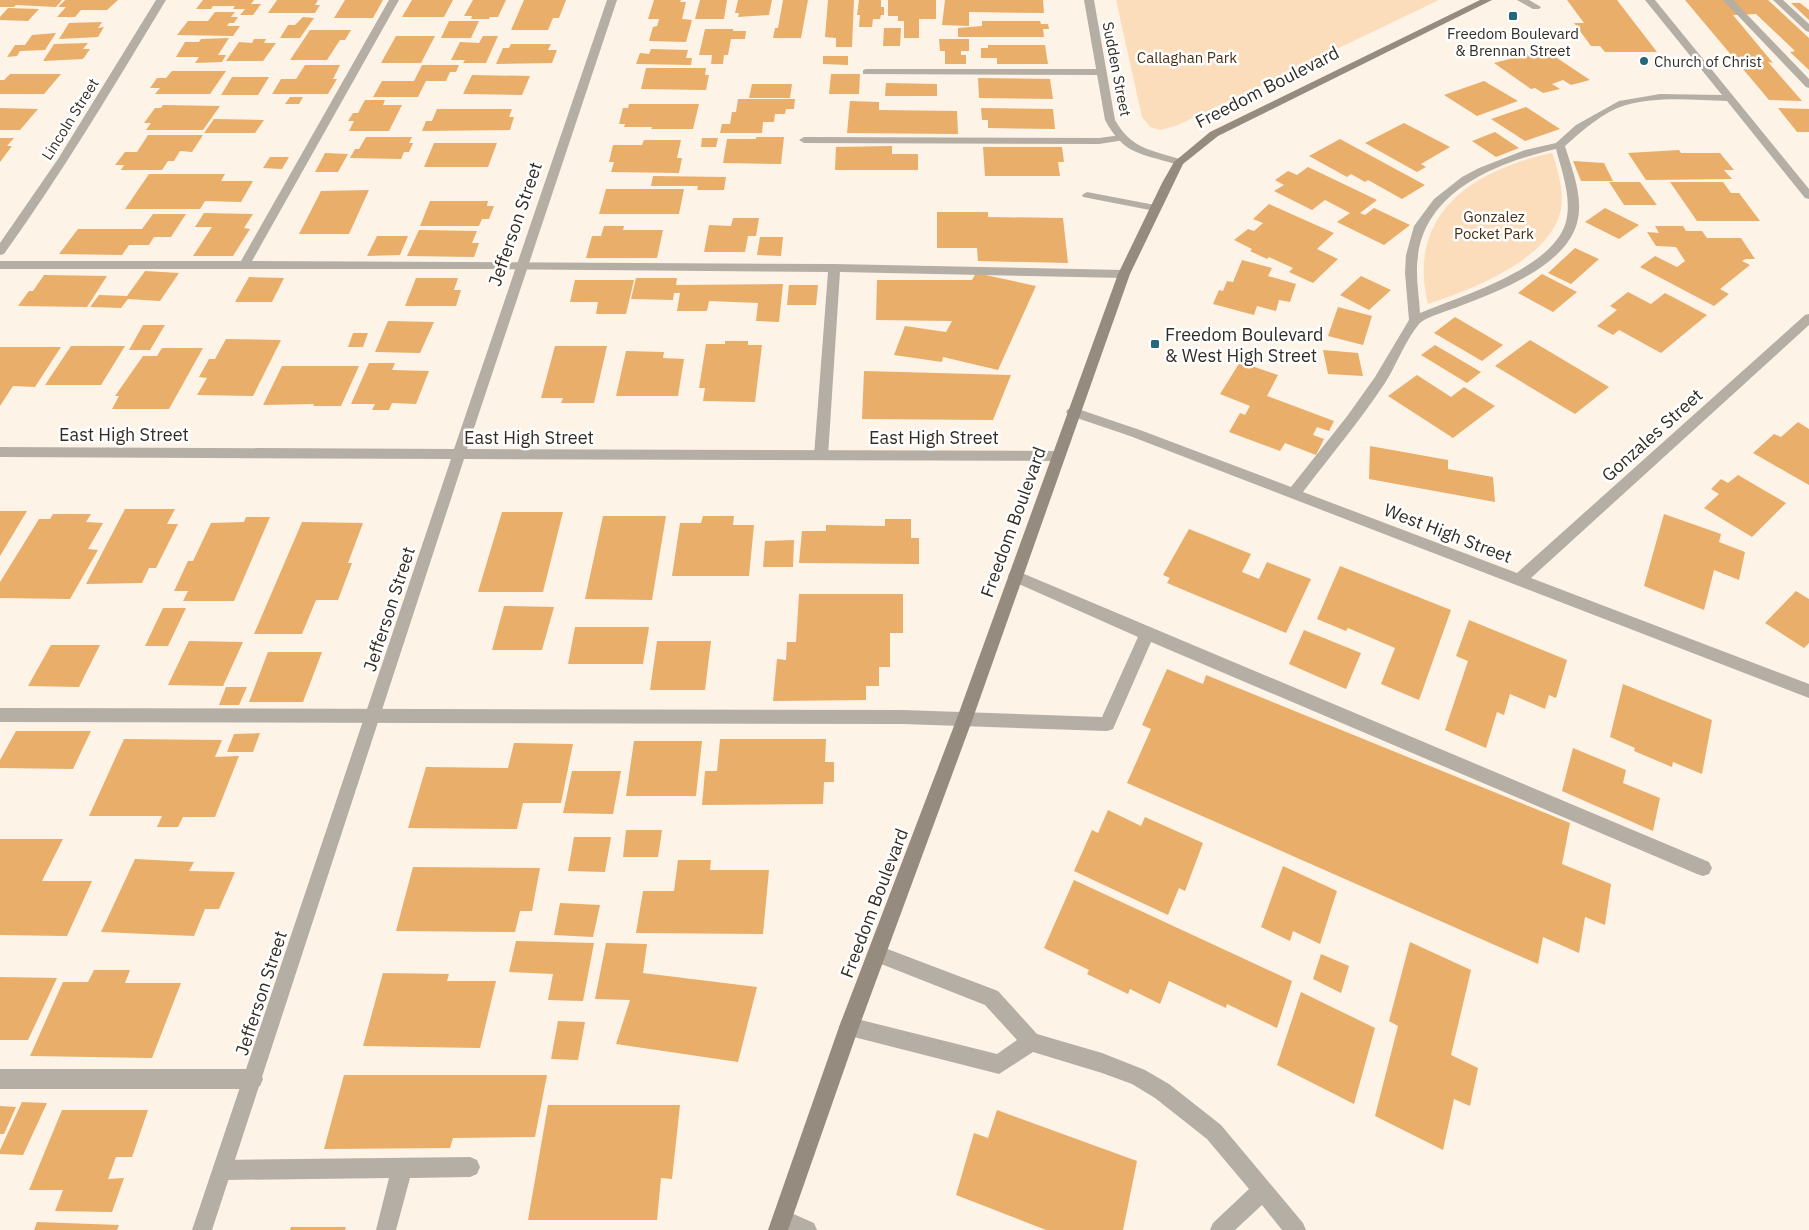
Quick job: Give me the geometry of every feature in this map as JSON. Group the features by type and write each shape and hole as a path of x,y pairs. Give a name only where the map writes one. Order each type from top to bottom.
{"main road":[{"name":"Freedom Boulevard","path":"780,1224 849,1027 965,718 1014,576 1124,274 1166,183 1179,162 1198,145 1233,123 1487,0"}],"street":[{"name":"Lincoln Street","path":"0,251 28,214 69,151 162,0"},
{"path":"244,266 394,0"},
{"name":"Jefferson Street","path":"202,1230 520,266 612,0"},
{"name":"Sudden Street","path":"1089,0 1110,120 1121,138 1132,146 1179,162"},
{"path":"1522,0 1536,7"},
{"path":"1650,0 1809,196"},
{"path":"1728,0 1809,85"},
{"path":"1778,0 1809,29"},
{"path":"866,72 1101,72"},
{"path":"1293,494 1353,418 1380,380 1415,320 1411,273 1412,255 1420,226 1428,213 1452,189 1483,170 1529,152 1560,146 1580,127 1607,110 1623,103 1660,97 1728,98"},
{"path":"804,140 1099,141 1121,138"},
{"path":"1415,320 1515,277 1542,260 1561,243 1570,226 1573,204 1572,189 1560,146"},
{"path":"1087,195 1155,208"},
{"path":"0,265 834,268 1124,274"},
{"path":"821,456 834,268"},
{"name":"Gonzales Street","path":"1519,580 1809,318"},
{"name":"West High Street","path":"1073,412 1123,428 1809,691"},
{"name":"East High Street","path":"0,452 1057,456"},
{"path":"1014,576 1147,634 1703,868"},
{"path":"0,715 965,718 1107,724 1147,634"},
{"path":"876,954 991,998 1031,1042 1102,1063 1138,1078 1162,1091 1214,1132 1296,1230"},
{"path":"849,1027 999,1064 1031,1042"},
{"path":"0,1079 253,1079"},
{"path":"223,1170 470,1167"},
{"path":"386,1230 402,1168"},
{"path":"1220,1230 1263,1190"},
{"path":"780,1224 806,1230"}],"green space":[{"name":"Callaghan Park","path":"1116,0 1439,0 1178,125 1161,130 1150,127 1142,117"},
{"name":"Gonzalez Pocket Park","path":"1552,153 1560,180 1562,202 1554,227 1542,243 1526,258 1486,281 1428,304 1424,272 1427,245 1436,221 1452,201 1472,185 1496,171"}],"building":[{"path":"0,0 62,0 56,7 16,5 14,7 0,7"},
{"path":"65,0 118,0 107,10 81,10 75,17 57,17 66,7 58,7"},
{"path":"203,0 254,0 251,4 261,4 253,15 240,15 245,9 233,9 235,6 213,6 211,9 196,9"},
{"path":"277,0 318,0 315,5 320,5 315,13 268,13"},
{"path":"345,0 383,0 373,18 334,18"},
{"path":"412,0 453,0 444,17 402,17"},
{"path":"473,0 506,0 498,17 471,19 472,16 464,16"},
{"path":"524,0 566,0 559,18 553,18 548,30 511,30"},
{"path":"654,0 681,0 680,2 686,2 682,19 692,20 686,42 649,41 653,27 657,26 659,19 648,19"},
{"path":"700,0 727,0 724,19 695,19"},
{"path":"738,0 772,0 769,15 738,17 739,13 735,13"},
{"path":"783,0 808,0 801,38 773,38 775,28 778,28"},
{"path":"828,0 854,0 852,47 836,47 836,38 825,37"},
{"path":"859,0 881,0 881,7 884,7 884,15 881,15 880,19 873,19 872,27 859,27 860,15 857,15"},
{"path":"888,0 936,0 936,19 919,19 919,38 904,38 904,21 898,21 898,16 888,16"},
{"path":"945,0 1043,0 1044,13 969,12 969,26 942,25"},
{"path":"1567,0 1617,0 1657,52 1605,52 1600,46 1591,46 1574,23 1584,23"},
{"path":"1685,0 1768,0 1809,38 1809,70 1790,52 1795,51 1756,14 1733,15 1773,63 1768,62 1802,101 1769,100"},
{"path":"1791,3 1800,3 1809,10 1809,20"},
{"path":"8,8 39,9 28,21 0,20 0,17"},
{"path":"215,12 235,12 231,17 238,17 234,23 229,23 227,26 240,26 233,36 177,35 188,21 208,21"},
{"path":"303,17 314,18 300,38 280,38 288,25 295,25"},
{"path":"449,21 479,21 471,38 441,38"},
{"path":"982,21 1040,21 1041,24 1048,24 1049,29 1043,29 1044,37 958,37 958,28 982,26"},
{"path":"102,22 98,28 104,27 98,37 59,39 69,23"},
{"path":"884,28 901,28 900,46 883,46"},
{"path":"705,29 746,31 745,39 731,39 728,55 724,55 723,64 711,64 712,55 699,55"},
{"path":"310,30 351,30 345,40 340,40 327,60 290,60"},
{"path":"56,33 45,50 20,51 17,56 7,57 15,45 25,45 32,35"},
{"path":"396,36 435,36 421,63 381,63"},
{"path":"483,36 498,36 486,63 463,63 465,60 451,60 460,42 479,43"},
{"path":"229,38 218,55 226,55 222,62 195,63 199,57 176,57 185,42 199,42 201,39"},
{"path":"254,39 266,39 264,43 276,43 263,61 226,61 239,42 252,43"},
{"path":"939,39 969,39 969,51 961,51 961,55 966,55 966,64 945,64 945,51 940,51"},
{"path":"88,43 83,49 90,49 83,59 43,61 54,44"},
{"path":"511,44 551,44 548,50 557,50 552,63 496,64 503,48 509,48"},
{"path":"988,45 1045,45 1048,64 997,64 997,58 981,58 981,48 988,48"},
{"path":"651,49 688,50 686,58 692,58 691,65 636,64 640,53 649,54"},
{"path":"1545,50 1590,80 1571,85 1563,80 1552,84 1560,89 1543,93 1535,88 1531,89 1494,63"},
{"path":"823,56 848,56 848,65 823,64"},
{"path":"305,65 340,65 333,79 337,79 328,94 272,94 281,79 296,79"},
{"path":"422,65 459,65 456,72 450,72 446,81 426,81 418,97 373,97 382,81 414,81"},
{"path":"646,68 706,68 705,75 709,75 706,90 641,89"},
{"path":"172,71 226,71 210,94 155,94 160,88 150,88 157,78 166,78"},
{"path":"10,74 61,74 44,94 0,94 0,80 4,80"},
{"path":"831,74 860,74 859,94 829,94"},
{"path":"472,75 530,76 522,95 463,94"},
{"path":"232,77 269,77 258,95 221,95"},
{"path":"978,78 1050,79 1053,99 979,98"},
{"path":"1484,81 1518,101 1477,116 1444,95"},
{"path":"886,83 937,84 937,96 885,96"},
{"path":"752,84 792,84 790,98 749,98"},
{"path":"290,97 303,97 299,104 285,104"},
{"path":"738,99 795,99 794,109 786,109 785,114 775,114 774,122 763,122 762,133 720,133 722,124 730,124 732,112 736,112"},
{"path":"365,100 385,100 383,105 402,105 389,131 349,131 354,121 348,121 353,113 358,113"},
{"path":"850,101 879,102 879,110 957,111 958,134 847,133"},
{"path":"629,104 699,104 693,129 651,129 652,127 624,127 625,124 619,124 623,108 628,108"},
{"path":"163,105 220,106 203,130 146,130 151,123 144,123 155,108 161,108"},
{"path":"1526,107 1560,129 1525,141 1491,119"},
{"path":"0,108 38,109 20,130 0,130"},
{"path":"981,108 1053,109 1055,129 988,128 988,120 982,120"},
{"path":"1778,108 1809,109 1809,132 1797,132"},
{"path":"437,109 512,109 509,117 514,117 510,130 422,131 426,121 432,121"},
{"path":"214,119 264,120 255,133 204,133"},
{"path":"1404,123 1450,147 1421,164 1426,167 1417,172 1365,143"},
{"path":"1495,132 1519,148 1496,157 1472,141"},
{"path":"148,135 203,135 192,152 180,151 174,161 168,161 162,170 121,170 124,165 115,165 125,152 137,152"},
{"path":"366,137 412,137 409,143 413,143 409,152 404,152 401,159 350,158 355,149 359,149"},
{"path":"756,137 784,137 781,164 723,163 727,139 756,139"},
{"path":"0,138 14,138 7,146 12,146 0,162"},
{"path":"702,138 718,138 716,147 701,147"},
{"path":"1340,139 1425,185 1402,199 1368,180 1365,182 1351,174 1347,177 1309,156"},
{"path":"644,140 681,140 677,158 682,158 679,173 611,172 614,162 609,162 613,145 642,145"},
{"path":"434,143 497,143 488,167 424,167"},
{"path":"892,146 892,154 918,154 918,170 835,170 836,147"},
{"path":"983,147 1062,147 1064,162 1058,162 1060,176 985,176"},
{"path":"1679,150 1681,153 1720,153 1734,170 1724,170 1732,179 1646,180 1628,153"},
{"path":"325,153 348,154 338,172 315,172"},
{"path":"270,157 289,157 282,169 263,168"},
{"path":"1573,161 1604,163 1613,181 1581,181"},
{"path":"1308,167 1377,200 1360,213 1365,215 1374,208 1410,225 1384,245 1337,222 1350,213 1325,200 1312,210 1274,191 1284,185 1275,180 1288,171 1297,175"},
{"path":"149,174 225,174 221,181 253,181 241,202 205,201 200,209 125,209"},
{"path":"653,176 726,177 724,190 697,190 698,186 651,186"},
{"path":"1609,182 1640,182 1657,205 1624,205"},
{"path":"1670,182 1723,182 1731,193 1739,193 1760,221 1697,221"},
{"path":"606,189 684,189 679,214 599,214"},
{"path":"369,190 349,234 299,234 321,191"},
{"path":"430,201 488,201 487,206 494,206 489,219 482,219 479,226 420,226"},
{"path":"1269,204 1334,233 1317,249 1338,259 1313,283 1289,272 1293,268 1250,251 1252,249 1234,240 1248,229 1254,231 1263,223 1253,219"},
{"path":"1605,208 1639,225 1619,239 1585,222"},
{"path":"937,212 988,212 988,217 1063,218 1068,263 978,261 977,248 937,248"},
{"path":"204,213 253,214 244,228 250,229 233,256 193,256 212,227 195,227"},
{"path":"153,214 186,214 171,237 154,237 149,245 129,245 122,255 59,254 78,229 142,229"},
{"path":"733,218 759,218 756,236 748,236 745,252 704,252 709,225 731,226"},
{"path":"604,226 624,226 623,230 663,230 657,258 586,258 592,236 601,236"},
{"path":"1655,226 1683,226 1686,231 1702,231 1707,238 1741,238 1755,259 1742,261 1750,265 1720,289 1729,294 1714,306 1640,267 1655,256 1677,267 1685,261 1676,247 1656,246 1647,232 1659,233"},
{"path":"419,230 477,231 472,243 479,243 474,257 407,256"},
{"path":"377,236 408,236 400,255 367,256"},
{"path":"760,237 783,237 781,256 757,255"},
{"path":"1575,248 1599,259 1571,284 1548,273"},
{"path":"1242,260 1272,268 1268,276 1296,284 1290,302 1279,300 1276,311 1257,306 1254,315 1213,304 1219,290 1223,291 1227,281 1233,282"},
{"path":"145,271 179,273 160,301 128,299 121,308 90,307 99,295 127,296"},
{"path":"976,273 1036,286 998,370 943,357 942,362 894,355 905,326 946,332 952,321 876,320 877,280 972,280"},
{"path":"1542,274 1577,292 1553,312 1518,293"},
{"path":"44,275 107,276 87,307 18,306 29,291 33,291"},
{"path":"1361,276 1391,290 1369,310 1340,295"},
{"path":"249,277 284,278 272,302 235,302"},
{"path":"416,278 458,278 454,290 461,290 456,306 405,306"},
{"path":"636,278 677,278 676,285 783,284 779,322 756,321 758,303 709,301 707,311 677,311 680,293 674,293 673,300 631,299"},
{"path":"575,280 634,280 626,314 596,314 598,302 570,302"},
{"path":"789,285 818,285 816,305 787,305"},
{"path":"1628,292 1651,304 1665,293 1707,315 1661,353 1619,330 1613,335 1597,326 1617,310 1610,306"},
{"path":"1338,307 1372,316 1363,345 1328,336"},
{"path":"1455,317 1503,345 1482,361 1434,333"},
{"path":"388,321 434,322 420,353 375,352"},
{"path":"143,325 165,325 150,350 129,350"},
{"path":"353,333 368,333 363,347 348,347"},
{"path":"226,339 281,340 253,396 197,395 207,378 199,377 209,359 215,359"},
{"path":"1530,340 1609,387 1575,414 1495,366"},
{"path":"725,341 748,341 748,345 762,345 755,402 703,401 705,388 699,388 706,344 725,344"},
{"path":"1435,345 1481,372 1467,383 1421,355"},
{"path":"71,346 125,346 101,385 45,385"},
{"path":"555,346 607,346 594,403 561,403 563,398 541,398"},
{"path":"0,347 61,347 35,387 13,386 0,406"},
{"path":"162,348 203,348 169,409 112,409 119,396 115,396 143,356 157,356"},
{"path":"1323,350 1358,353 1363,376 1328,374"},
{"path":"626,351 664,352 663,358 684,359 678,396 616,396"},
{"path":"1240,362 1278,375 1267,396 1334,421 1329,431 1317,427 1313,435 1324,439 1316,455 1285,443 1280,451 1229,432 1240,413 1245,415 1250,406 1220,394"},
{"path":"369,363 395,363 392,370 429,371 416,404 392,403 389,410 372,410 375,404 351,404"},
{"path":"282,366 359,366 341,406 313,406 314,404 263,405"},
{"path":"864,371 1011,375 993,420 862,419"},
{"path":"1417,375 1451,397 1464,387 1495,406 1453,438 1388,396"},
{"path":"1798,422 1809,429 1809,485 1753,453 1774,434 1781,437"},
{"path":"1370,446 1448,460 1448,469 1493,477 1495,502 1369,479"},
{"path":"1738,475 1786,503 1752,537 1704,508 1719,494 1711,489 1721,479 1728,483"},
{"path":"125,509 175,509 167,524 178,524 156,568 149,568 142,583 86,584"},
{"path":"0,511 27,511 0,556"},
{"path":"502,512 563,512 543,592 478,592"},
{"path":"53,514 91,514 86,522 103,523 88,549 98,550 70,599 0,598 0,582 39,519 50,519"},
{"path":"1664,514 1721,534 1719,542 1745,552 1739,580 1714,570 1704,610 1644,586"},
{"path":"603,516 666,516 652,600 585,599"},
{"path":"703,516 734,516 733,525 754,525 749,576 672,576 680,523 701,523"},
{"path":"246,517 270,517 234,601 183,601 188,591 174,591 188,561 193,561 211,523 244,522"},
{"path":"885,519 911,519 911,538 919,538 919,564 799,563 802,531 826,531 826,525 885,526"},
{"path":"302,522 363,523 348,563 352,563 338,600 316,600 302,634 254,634"},
{"path":"1189,529 1251,554 1242,572 1259,579 1267,562 1311,579 1286,633 1167,583 1170,578 1163,575"},
{"path":"794,540 793,567 763,567 765,541"},
{"path":"1340,566 1451,610 1419,700 1381,684 1395,648 1348,628 1346,631 1317,619"},
{"path":"1796,591 1809,599 1809,643 1804,648 1765,623"},
{"path":"799,594 903,594 903,633 890,633 890,667 879,667 879,686 866,686 866,700 773,701 777,659 786,660 787,642 796,642"},
{"path":"504,606 554,607 542,650 492,650"},
{"path":"163,608 186,608 168,646 145,646"},
{"path":"1469,620 1567,660 1556,698 1549,695 1545,709 1510,694 1504,715 1497,712 1486,748 1445,730 1468,661 1456,656"},
{"path":"575,627 649,627 643,664 568,664"},
{"path":"1304,630 1361,653 1346,689 1289,664"},
{"path":"189,641 243,642 223,686 168,685"},
{"path":"657,641 711,641 705,690 650,690"},
{"path":"51,645 100,645 79,687 28,686"},
{"path":"268,652 322,652 303,702 249,702"},
{"path":"1167,669 1203,684 1206,675 1570,823 1562,864 1611,884 1605,925 1585,917 1579,953 1543,937 1538,964 1127,783 1151,729 1142,725"},
{"path":"1623,684 1712,720 1702,774 1673,762 1672,767 1634,751 1635,748 1610,737"},
{"path":"226,687 247,687 239,705 219,705"},
{"path":"16,731 91,731 73,769 0,768 0,760"},
{"path":"260,733 253,752 227,752 234,734"},
{"path":"124,739 222,740 215,757 239,756 215,817 183,817 178,827 157,827 162,816 89,816"},
{"path":"720,739 826,739 825,762 834,762 834,782 824,782 823,804 702,805 705,771 717,771"},
{"path":"634,741 702,741 696,796 626,796"},
{"path":"514,743 573,744 561,803 523,803 517,829 408,828 426,767 508,768"},
{"path":"1573,748 1626,770 1623,783 1660,798 1653,831 1562,791"},
{"path":"572,771 621,771 613,814 563,813"},
{"path":"1108,810 1141,826 1145,817 1203,843 1185,891 1179,888 1168,915 1074,871 1092,830 1098,833"},
{"path":"626,830 662,830 658,857 623,857"},
{"path":"574,837 611,837 605,872 568,871"},
{"path":"0,839 63,839 42,881 92,881 67,936 0,935"},
{"path":"135,859 194,862 189,871 235,872 219,909 205,909 194,936 101,932"},
{"path":"678,860 711,860 710,870 769,870 763,934 636,933 643,891 674,891"},
{"path":"1283,866 1337,891 1320,944 1293,931 1290,941 1261,927"},
{"path":"413,867 540,868 532,911 520,911 515,932 396,931"},
{"path":"1074,880 1292,981 1277,1028 1227,1004 1226,1008 1169,981 1160,1004 1130,989 1128,994 1087,974 1089,970 1044,948"},
{"path":"560,903 600,905 593,937 554,935"},
{"path":"516,941 594,943 583,1001 548,1000 553,974 509,972"},
{"path":"1410,942 1471,970 1451,1055 1478,1068 1470,1106 1454,1099 1443,1150 1375,1116 1398,1026 1389,1021"},
{"path":"606,943 647,944 643,973 757,987 738,1062 616,1044 630,1000 595,999"},
{"path":"1321,954 1349,966 1341,993 1313,979"},
{"path":"94,970 130,970 125,983 181,983 152,1058 30,1056 63,982 88,982"},
{"path":"383,973 449,974 447,981 496,981 480,1048 363,1046"},
{"path":"0,977 57,978 28,1040 0,1040"},
{"path":"1301,992 1375,1028 1354,1104 1277,1065"},
{"path":"558,1021 585,1022 578,1060 551,1059"},
{"path":"344,1075 547,1075 535,1137 453,1138 450,1148 324,1149"},
{"path":"22,1102 47,1103 23,1155 0,1154 0,1150"},
{"path":"548,1105 680,1105 672,1179 661,1178 657,1220 528,1220"},
{"path":"0,1106 16,1107 4,1134 0,1134"},
{"path":"62,1110 148,1110 132,1157 116,1157 108,1179 124,1178 112,1212 55,1211 63,1190 29,1190"},
{"path":"997,1110 1137,1161 1123,1230 1046,1230 956,1195 974,1133 988,1138"},
{"path":"37,1222 119,1225 117,1230 34,1230"},
{"path":"291,1227 346,1227 345,1230 290,1230"}],"place":[{"name":"Freedom Boulevard & Brennan Street","path":"1513,16"},
{"name":"Church of Christ","path":"1644,61"},
{"name":"Freedom Boulevard & West High Street","path":"1155,344"}]}
